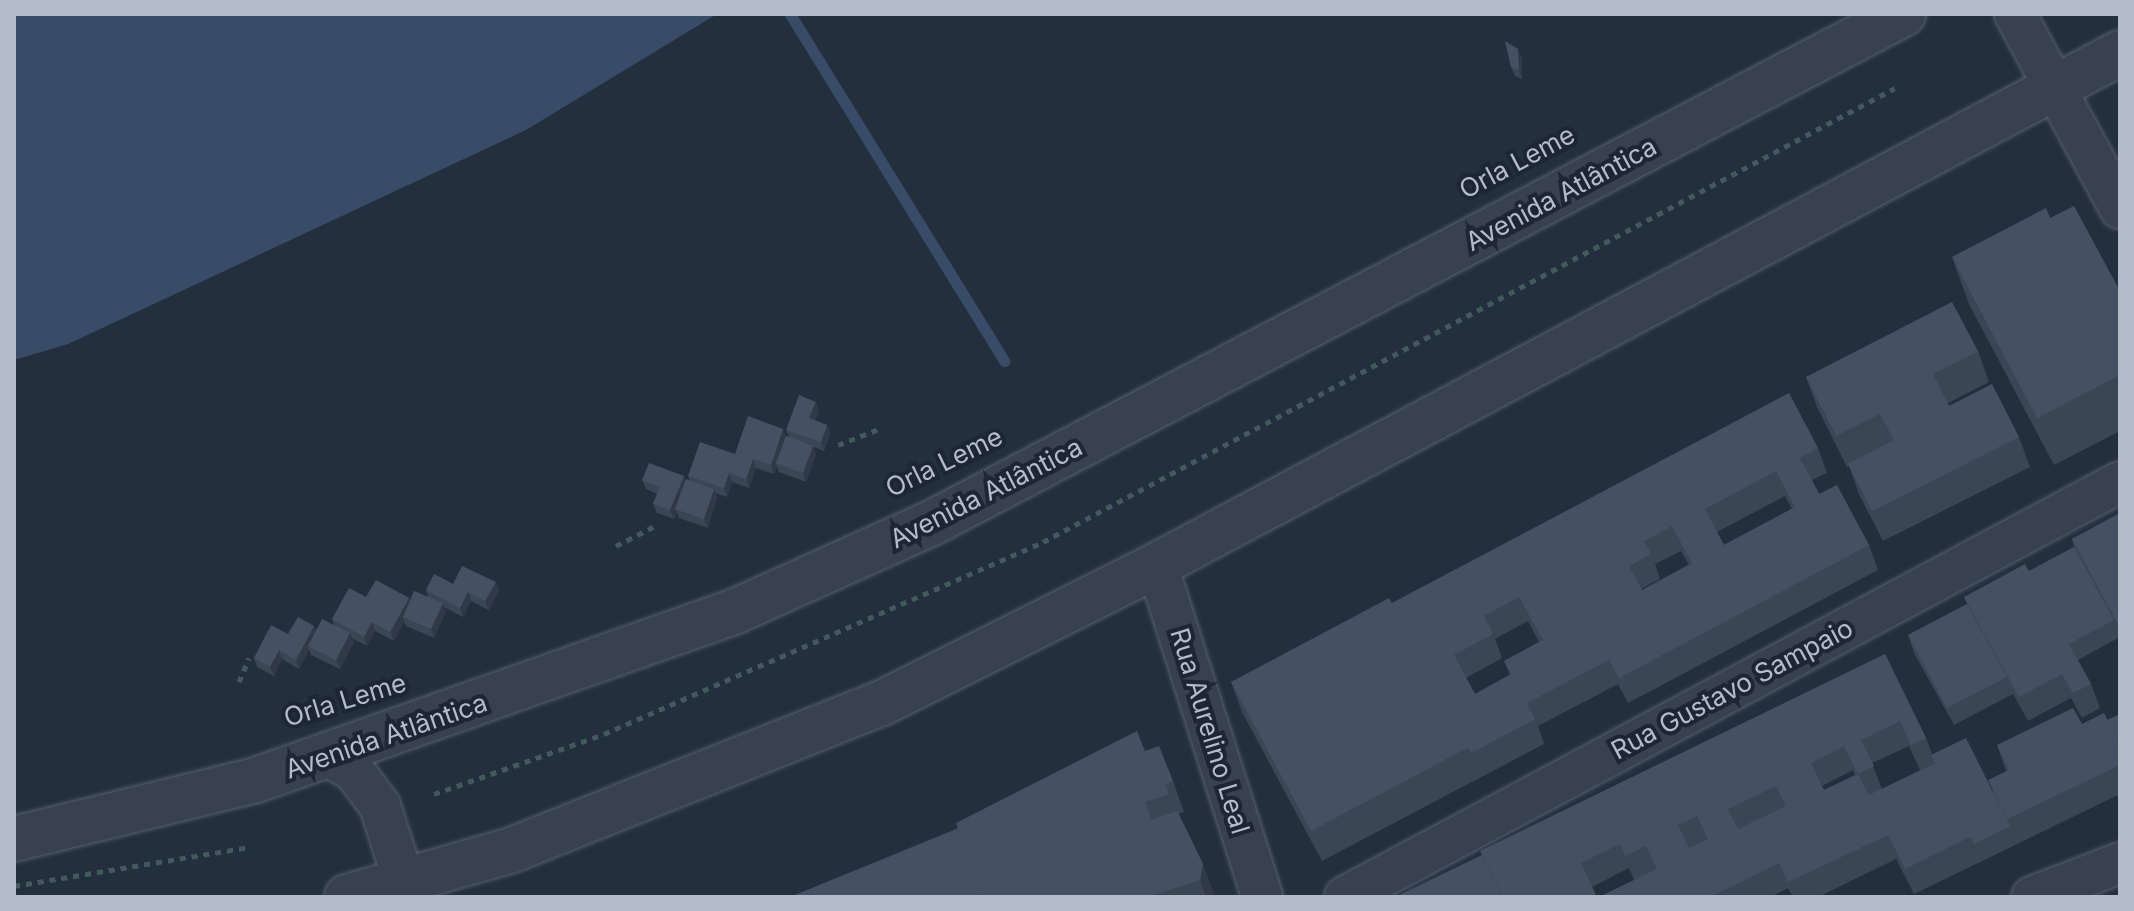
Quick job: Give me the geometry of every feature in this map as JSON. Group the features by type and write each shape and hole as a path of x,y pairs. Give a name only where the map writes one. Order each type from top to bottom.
{"street":[{"name":"Avenida Atlântica","path":"14,839 328,756 649,647 930,524 1903,14"},
{"path":"2015,14 2052,91 2120,208"},
{"path":"347,897 407,890 882,703 1157,565 2120,53"},
{"name":"Rua Gustavo Sampaio","path":"1345,897 2120,482"},
{"name":"Rua Aurelino Leal","path":"1157,565 1262,897"},
{"path":"328,756 369,787 407,890"},
{"path":"2032,897 2120,863"}],"path":[{"path":"434,794 604,734 1043,542 1895,88"},
{"path":"838,445 879,429"},
{"path":"616,546 653,527"},
{"path":"239,682 249,658"},
{"path":"14,886 249,847"}],"water":[{"path":"14,14 717,14 526,130 68,344 14,360"}],"building":[{"path":"1505,41 1518,49 1519,70 1511,67"},
{"path":"2074,206 2120,291 2120,375 2037,418 1952,257 2046,208 2050,218"},
{"path":"1952,302 1978,351 1933,374 1949,406 1992,384 2019,437 1872,511 1848,464 1894,440 1880,414 1836,436 1806,377"},
{"path":"1789,393 1818,448 1800,458 1819,494 1837,485 1869,545 1619,678 1609,660 1527,703 1535,719 1471,753 1392,603","holes":["1776,471 1795,507 1724,545 1705,509","1672,526 1692,563 1642,590 1629,566 1651,554 1644,541","1519,597 1543,640 1504,661 1511,674 1475,694 1454,655 1493,634 1484,616"]},
{"path":"799,395 816,402 809,418 827,425 821,442 786,430"},
{"path":"748,416 783,429 771,465 753,459 746,479 729,473 724,488 688,476 700,442 735,454"},
{"path":"786,436 813,446 803,473 776,463"},
{"path":"649,463 684,476 670,510 653,504 660,487 642,480"},
{"path":"686,479 714,489 704,519 675,509"},
{"path":"2120,513 2120,628 2072,539"},
{"path":"2074,547 2114,620 2069,644 2029,571"},
{"path":"2025,564 2091,684 2073,693 2062,674 2019,697 1964,597"},
{"path":"462,566 496,582 485,601 468,592 460,608 426,590 434,574 453,584"},
{"path":"376,580 409,598 390,632 372,622 364,637 332,619 349,588 366,597"},
{"path":"414,591 443,603 431,629 403,617"},
{"path":"1389,598 1469,747 1311,831 1231,682"},
{"path":"1967,604 2007,677 1947,708 1908,635"},
{"path":"298,617 314,626 296,660 279,650 270,667 254,658 271,625 288,634"},
{"path":"322,619 350,633 336,660 308,646"},
{"path":"1885,654 1926,738 1911,745 1900,721 1861,740 1874,766 1858,774 1869,795 1936,763 1972,836 1905,869 1888,835 1788,882 1779,863 1710,897 1599,897 1657,869 1646,846 1625,856 1620,844 1581,863 1597,897 1503,897 1480,851","holes":["1844,746 1858,774 1824,790 1811,763","1776,786 1786,806 1738,829 1728,809","1697,816 1708,839 1689,848 1678,825"]},
{"path":"2073,708 2082,724 2104,713 2120,746 2120,765 2007,819 1988,780 2009,770 1997,745"},
{"path":"2120,714 2120,746 2107,720"},
{"path":"1137,731 1145,751 1159,746 1173,781 1165,784 1169,794 1145,802 1152,820 1177,811 1203,864 1200,880 1147,897 982,897 956,823"},
{"path":"1966,738 2010,826 1974,844 1931,755"},
{"path":"958,829 982,897 790,897"},
{"path":"1482,855 1503,897 1395,897"}],"waterway":[{"path":"790,14 1004,361"}]}
